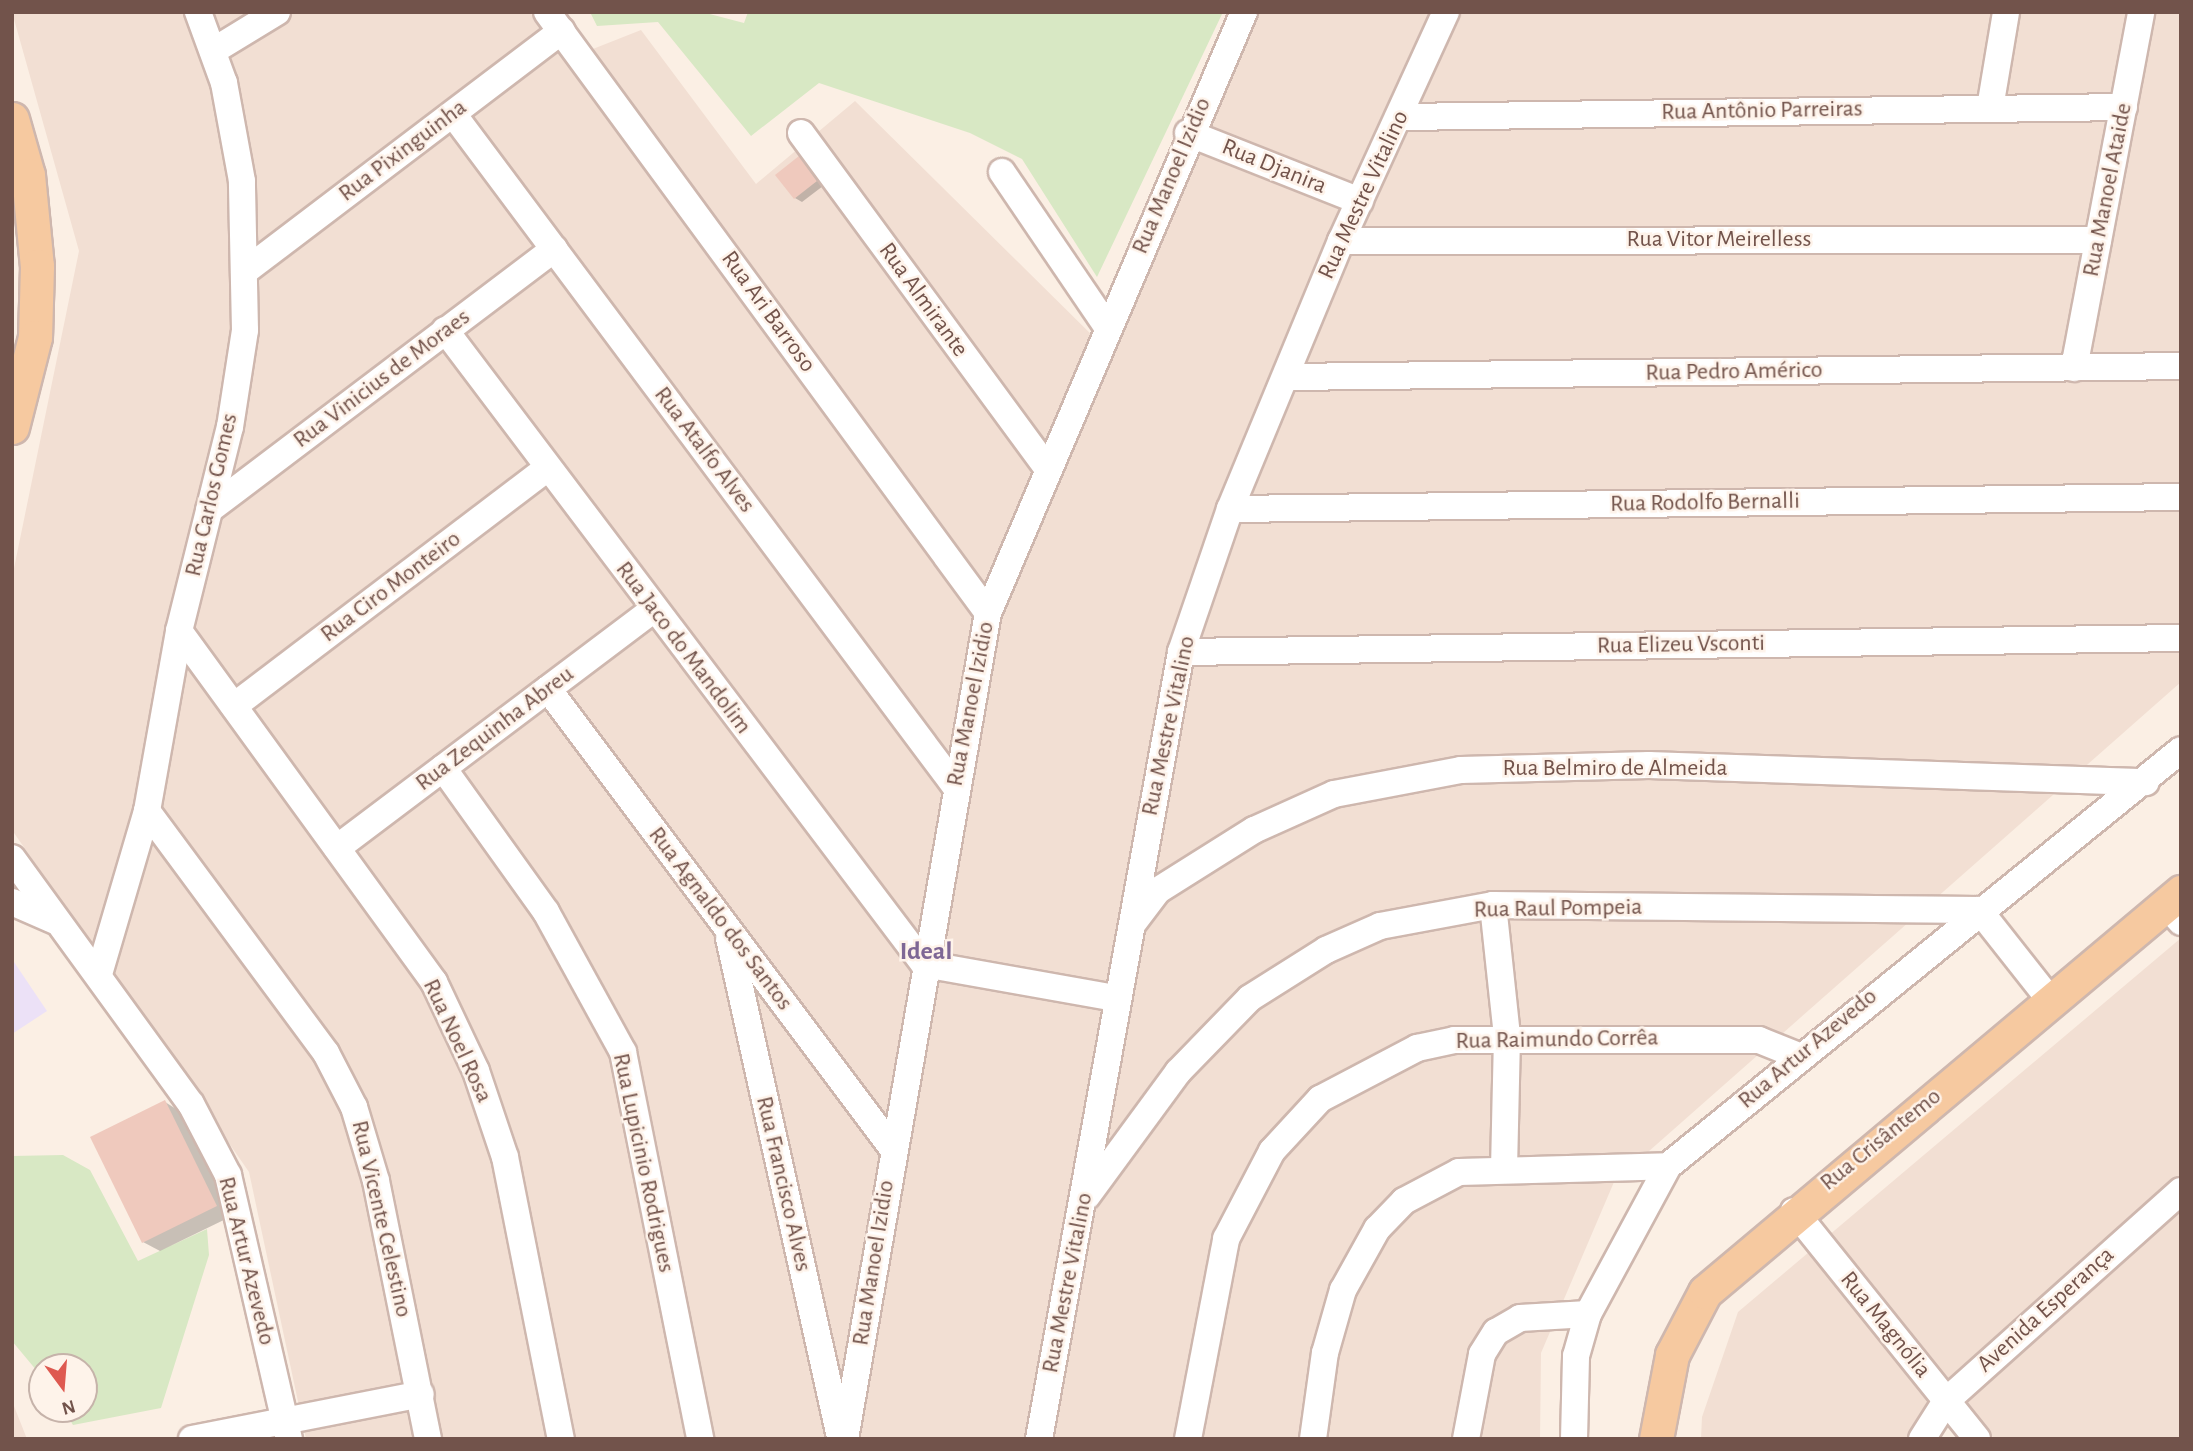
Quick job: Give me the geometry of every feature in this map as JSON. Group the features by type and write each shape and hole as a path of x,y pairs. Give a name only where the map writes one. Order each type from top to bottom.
{"main road":[{"path":"12,119 28,175 37,266 35,337 12,427"},
{"name":"Rua Crisântemo","path":"1656,1439 1672,1355 1706,1292 1794,1211 2047,995 2176,906"}],"street":[{"name":"Rua Carlos Gomes","path":"99,974 147,811 179,631 209,510 243,342 242,181 213,51 198,12"},
{"path":"213,51 277,12"},
{"name":"Rua Manoel Izidio","path":"843,1439 955,786 988,613 1046,467 1108,328 1188,133 1244,12"},
{"name":"Rua Mestre Vitalino","path":"1039,1439 1085,1199 1115,998 1181,652 1230,509 1287,377 1341,241 1401,117 1446,12"},
{"path":"1990,108 2007,12"},
{"name":"Rua Manoel Ataide","path":"2074,368 2141,12"},
{"name":"Rua Pixinguinha","path":"244,272 453,114 554,22"},
{"name":"Rua Ari Barroso","path":"554,22 988,613"},
{"name":"Rua Antônio Parreiras","path":"1401,117 2124,107"},
{"name":"Rua Atalfo Alves","path":"453,114 955,786"},
{"name":"Rua Almirante","path":"801,133 1046,467"},
{"name":"Rua Djanira","path":"1188,133 1360,201"},
{"path":"1002,172 1108,328"},
{"name":"Rua Vitor Meirelless","path":"1341,241 2098,240"},
{"name":"Rua Vinicius de Moraes","path":"209,510 554,249"},
{"name":"Rua Jaco do Mandolim","path":"445,330 653,610 924,964"},
{"name":"Rua Pedro Américo","path":"1287,377 2181,366"},
{"name":"Rua Ciro Monteiro","path":"234,706 548,468"},
{"name":"Rua Rodolfo Bernalli","path":"1230,509 2181,498"},
{"name":"Rua Zequinha Abreu","path":"337,848 653,610"},
{"name":"Rua Noel Rosa","path":"179,631 434,982 476,1071 505,1157 561,1439"},
{"name":"Rua Elizeu Vsconti","path":"1181,652 2181,638"},
{"name":"Rua Agnaldo dos Santos","path":"548,689 893,1149"},
{"name":"Rua Artur Azevedo","path":"1574,1439 1576,1356 1588,1314 1668,1166 1799,1056 1984,916 2181,750"},
{"name":"Rua Belmiro de Almeida","path":"1130,928 1157,891 1254,830 1334,794 1461,770 1648,765 2146,782"},
{"name":"Rua Lupicinio Rodrigues","path":"443,768 547,912 623,1052 700,1439"},
{"name":"Rua Vicente Celestino","path":"147,811 326,1052 354,1107 421,1394 428,1439"},
{"name":"Rua Artur Azevedo","path":"12,858 20,888 57,922 99,974 191,1104 228,1175 287,1429"},
{"path":"12,902 57,922"},
{"path":"1493,905 1507,1037 1504,1168"},
{"name":"Rua Raul Pompeia","path":"1085,1199 1178,1072 1250,998 1326,950 1381,926 1493,905 1984,916"},
{"path":"1984,916 2047,995"},
{"name":"Rua Francisco Alves","path":"727,929 843,1439"},
{"path":"924,964 1115,998"},
{"name":"Rua Raimundo Corrêa","path":"1188,1439 1226,1239 1272,1151 1320,1098 1376,1066 1429,1045 1507,1037 1759,1040 1799,1056"},
{"path":"1313,1439 1325,1353 1343,1290 1377,1229 1404,1201 1459,1172 1504,1168 1668,1166"},
{"name":"Avenida Esperança","path":"1922,1439 1946,1401 2181,1191"},
{"name":"Rua Magnólia","path":"1794,1211 1976,1439"},
{"path":"1466,1439 1482,1354 1496,1332 1520,1318 1588,1314"},
{"path":"192,1439 287,1429 421,1394"}],"shaded area":[{"path":"12,12 530,12 565,60 641,30 756,184 855,101 1104,347 1258,12 2181,12 2181,682 1614,1182 1541,1353 1540,1439 306,1439 249,1172 12,830 12,578 79,251"},
{"path":"2181,938 2181,1439 1994,1439 1960,1393 1906,1439 1701,1439 1702,1417 1738,1312"},
{"path":"12,959 47,1011 12,1034"},
{"path":"12,1401 27,1439 12,1439"}],"green space":[{"path":"590,12 702,12 744,23 748,12 1223,12 1097,277 1022,159 970,133 819,83 751,136 658,22 597,26"},
{"path":"63,1155 90,1170 138,1261 207,1229 209,1255 161,1408 98,1420 98,1353 28,1353 28,1360 12,1341 12,1156"}],"building":[{"path":"799,156 817,181 794,199 775,175"},
{"path":"165,1100 217,1206 142,1243 90,1137"}],"district":[{"name":"Ideal","path":"926,952"}]}
